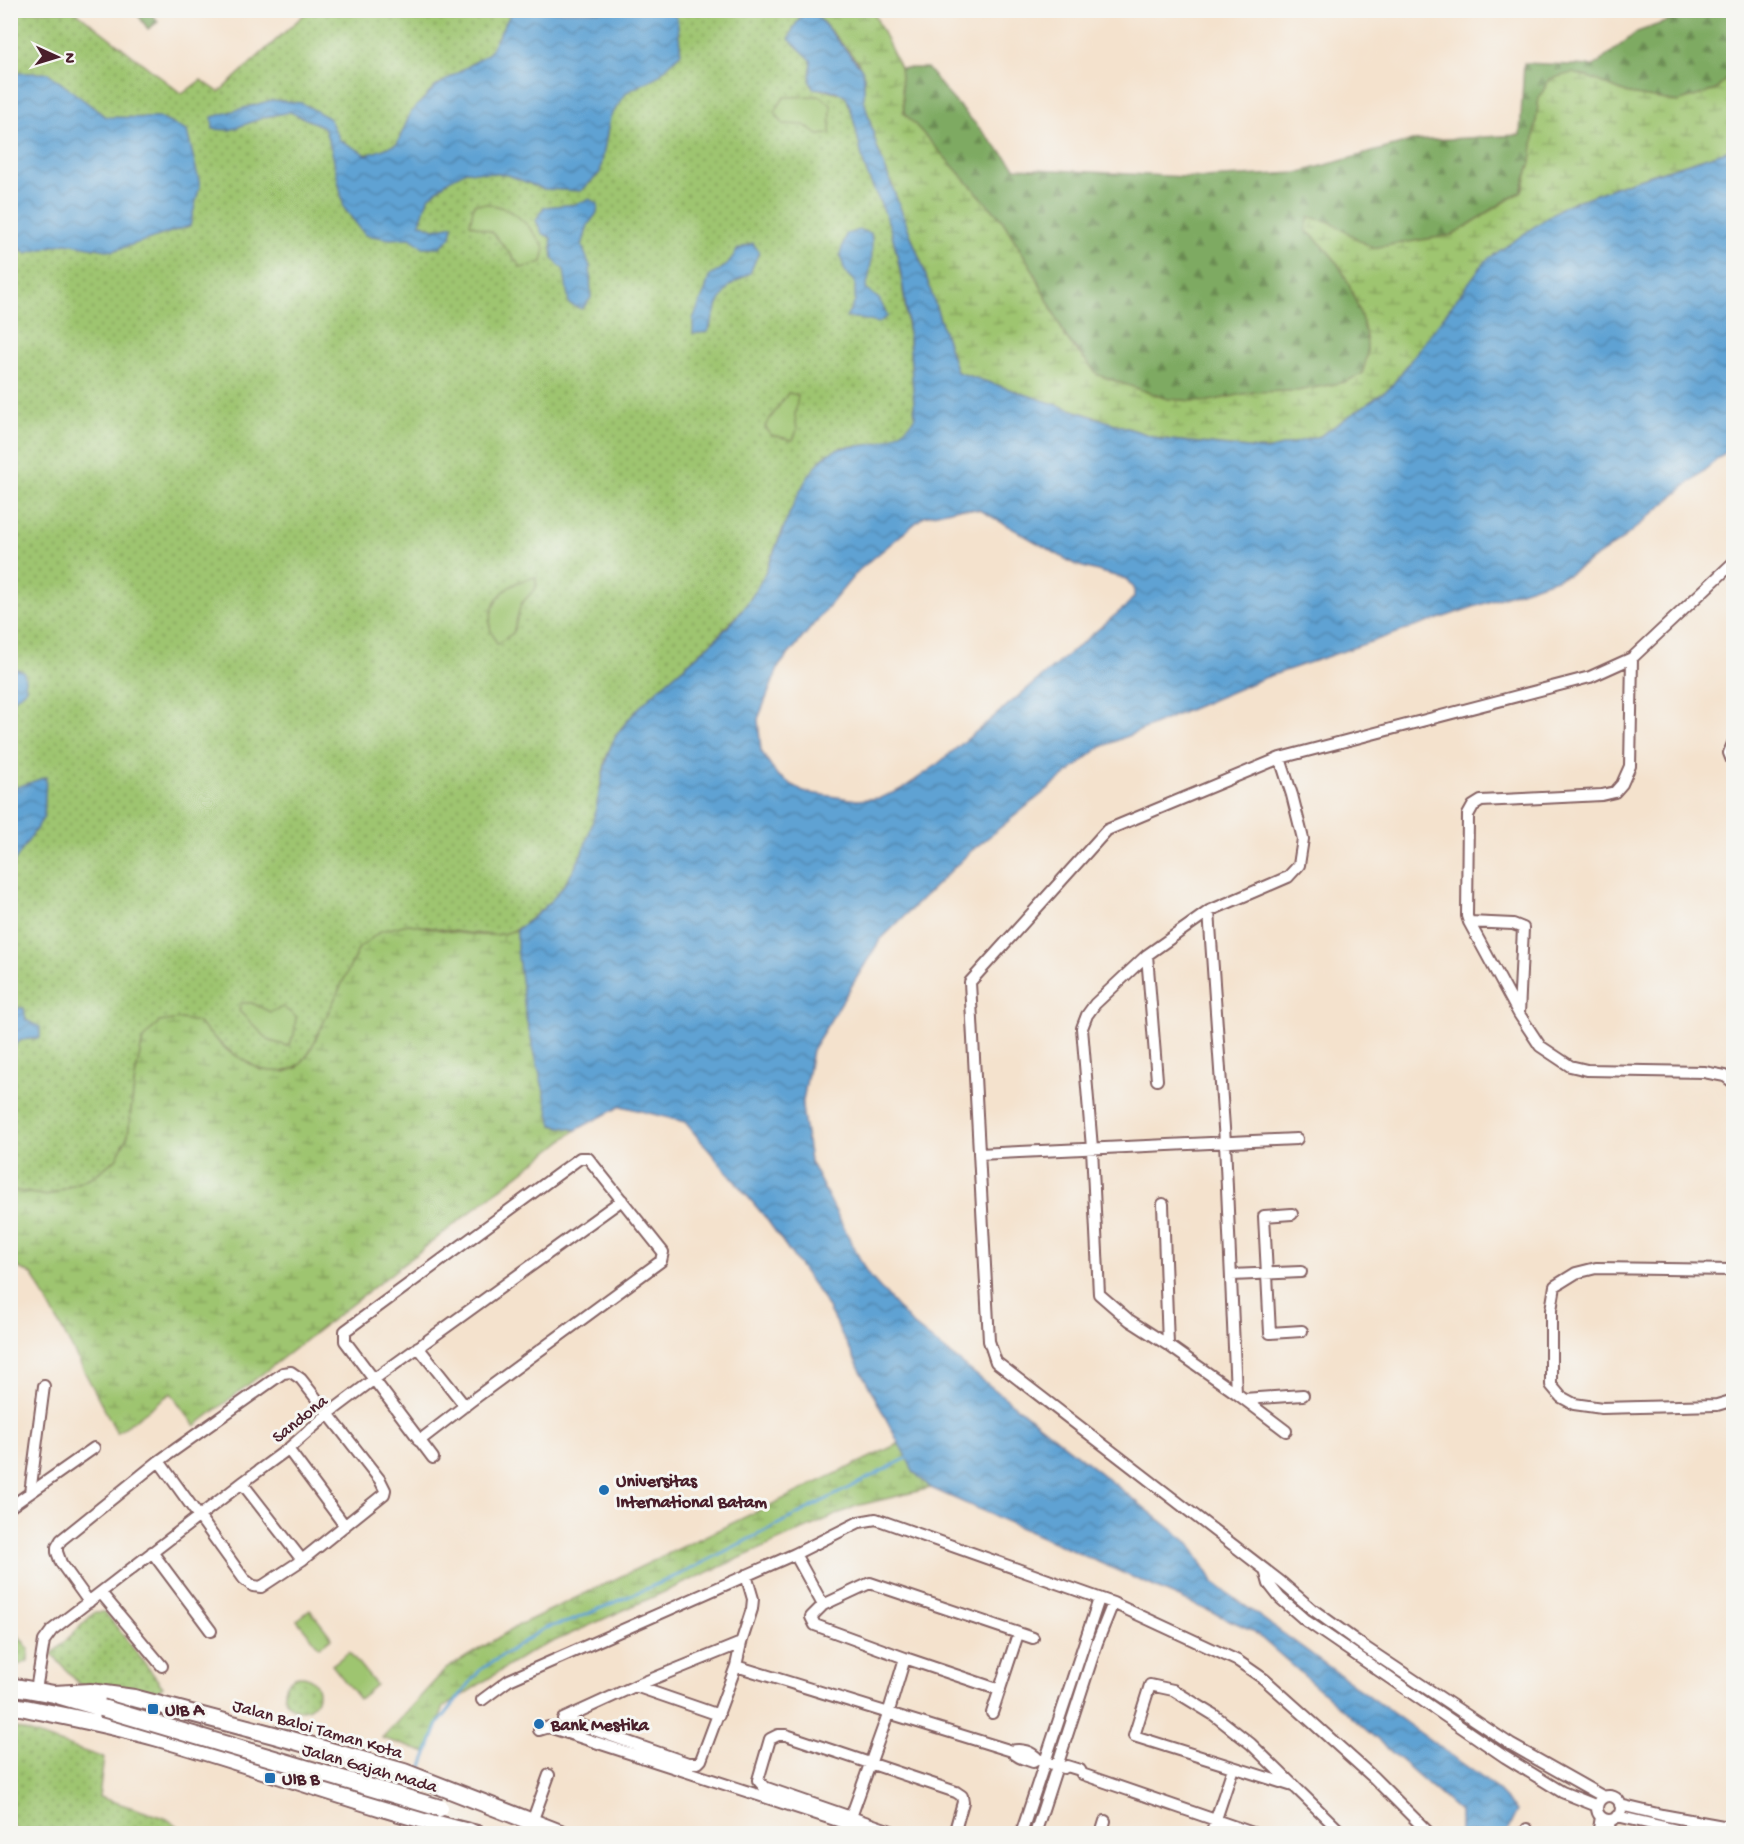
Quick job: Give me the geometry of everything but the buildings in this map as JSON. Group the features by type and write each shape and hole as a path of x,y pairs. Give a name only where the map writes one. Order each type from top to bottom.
{"highway":[{"name":"Jalan Gajah Mada","path":"10,1686 54,1694 440,1808 473,1833"},
{"name":"Jalan Baloi Taman Kota","path":"54,1694 90,1692 135,1698 274,1735 404,1772 563,1833"},
{"name":"Jalan Gajah Mada","path":"10,1705 102,1723 157,1738 388,1810 473,1833"},
{"path":"388,1810 397,1807 408,1794 410,1786 404,1772"}],"street":[{"path":"1604,1797 1510,1744 1385,1661 1312,1609 996,1362 989,1341 970,982 1107,830 1280,758 1590,677 1632,658 1734,562"},
{"path":"1632,658 1630,766 1622,784 1615,792 1602,795 1481,801 1473,806 1468,814 1467,916 1519,1014 1540,1046 1570,1066 1587,1070 1704,1072 1725,1076 1734,1083"},
{"path":"1734,741 1729,753 1734,765"},
{"path":"1280,758 1303,839 1299,865 1288,878 1209,911 1147,955 1095,1005 1082,1028 1092,1148 1099,1294 1129,1320 1168,1345 1286,1431"},
{"path":"1209,911 1240,1396"},
{"path":"1469,922 1513,924 1523,928 1519,1014"},
{"path":"1147,955 1156,1080"},
{"path":"979,1154 1297,1138"},
{"path":"419,1442 662,1261 663,1252 588,1158 580,1158 345,1331 345,1341 419,1442 433,1458"},
{"name":"Sandona","path":"36,1690 45,1641 52,1630 288,1449 328,1414 373,1380 622,1200"},
{"path":"1163,1204 1168,1345"},
{"path":"1292,1214 1264,1216 1270,1333 1302,1331"},
{"path":"1734,1270 1596,1268 1576,1273 1555,1286 1551,1310 1551,1385 1561,1397 1574,1404 1602,1408 1717,1405 1734,1400"},
{"path":"1231,1275 1301,1272"},
{"path":"418,1347 465,1406"},
{"path":"89,1602 61,1563 57,1547 61,1540 159,1461 287,1372 296,1374 301,1379 380,1480 385,1490 384,1494 302,1560 261,1587 253,1586 244,1579 159,1461"},
{"path":"30,1493 44,1386"},
{"path":"1240,1396 1303,1395"},
{"path":"10,1507 94,1448"},
{"path":"288,1449 345,1526"},
{"path":"242,1483 302,1560"},
{"path":"482,1700 509,1680 795,1554 859,1522 876,1519 1113,1603 1238,1661 1264,1679 1373,1777 1430,1833"},
{"path":"152,1552 211,1631"},
{"path":"795,1554 823,1605"},
{"path":"1264,1570 1269,1584 1280,1598 1305,1620 1505,1757 1562,1792 1597,1806"},
{"path":"741,1643 634,1686 563,1719 694,1764 701,1760 736,1666 753,1609 753,1599 746,1575"},
{"path":"1000,1690 815,1625 811,1617 823,1605 870,1583 1033,1638"},
{"path":"101,1593 162,1666"},
{"path":"1021,1833 1041,1760 1099,1599"},
{"path":"1035,1833 1061,1767 1083,1686 1113,1603"},
{"path":"992,1713 1018,1634"},
{"path":"850,1817 888,1714 904,1658"},
{"path":"736,1666 1012,1751 1018,1749 1061,1767 1064,1773 1079,1777 1082,1774 1256,1833"},
{"path":"1071,1681 1083,1686"},
{"path":"1293,1786 1134,1736 1150,1684 1173,1690 1214,1714 1251,1744 1343,1833"},
{"path":"634,1686 718,1715"},
{"path":"539,1730 549,1727 878,1833"},
{"path":"900,1833 764,1787 758,1780 759,1772 770,1739 778,1735 786,1735 962,1796 963,1802 954,1833"},
{"path":"1211,1833 1233,1768"},
{"path":"532,1822 549,1775"},
{"path":"1598,1833 1609,1818 1621,1809 1616,1798 1608,1796 1598,1802 1599,1815 1609,1818 1686,1832 1716,1833"},
{"path":"1620,1805 1734,1828"},
{"path":"1608,1833 1609,1818"},
{"path":"1101,1833 1105,1821"}],"green space":[{"path":"10,11 75,11 182,94 201,80 219,92 308,11 804,11 793,29 811,60 811,85 819,89 838,92 846,97 865,168 891,231 904,299 915,416 902,433 893,438 862,446 841,447 786,522 761,582 746,606 716,638 633,714 618,732 606,758 594,822 586,847 571,876 553,900 522,926 507,934 466,933 408,924 359,948 309,1054 298,1066 283,1072 256,1067 242,1060 197,1022 143,1039 135,1078 128,1135 116,1159 94,1176 47,1196 10,1190"},
{"path":"135,11 150,11 158,22 148,29"},
{"path":"813,11 873,11 900,68 904,113 1002,220 1031,267 1066,338 1098,375 1167,399 1205,402 1254,392 1298,391 1345,382 1362,374 1367,356 1363,322 1338,264 1306,230 1309,217 1330,222 1372,248 1453,235 1522,191 1531,163 1539,98 1550,79 1572,73 1588,77 1628,94 1678,102 1716,90 1733,72 1733,149 1629,182 1564,206 1486,261 1390,388 1320,436 1268,450 1161,439 957,372 924,270 877,147 864,100 864,76 858,62"},
{"path":"1695,11 1733,11 1733,72 1716,90 1678,102 1628,94 1588,77 1539,98 1531,163 1521,191 1453,235 1372,248 1355,238 1306,230 1331,255 1348,283 1363,322 1367,356 1362,374 1345,382 1298,391 1254,392 1205,402 1167,399 1098,375 1066,337 1031,267 1002,220 904,113 900,68 927,68 1016,168 1204,178 1297,173 1412,141 1520,135 1524,63 1594,66 1637,32"},
{"path":"821,96 831,105 830,134 818,135 804,125 783,124 775,112 784,97"},
{"path":"474,204 489,204 502,208 523,221 545,248 542,262 522,268 492,232 470,224"},
{"path":"788,393 798,395 795,415 797,430 793,440 771,435 765,426"},
{"path":"536,577 536,588 521,604 513,633 497,644 490,626 491,616 498,599 503,592 518,582"},
{"path":"408,924 479,935 506,933 517,929 521,980 552,1125 576,1130 195,1426 171,1393 117,1433 33,1275 11,1264 11,1190 47,1196 94,1176 116,1159 128,1135 135,1078 143,1039 159,1022 181,1019 197,1022 228,1051 261,1070 285,1072 298,1067 309,1053 359,948 381,931"},
{"path":"241,1003 252,1003 270,1012 283,1007 296,1017 294,1035 288,1046 270,1041 239,1011"},
{"path":"900,1443 914,1472 931,1488 856,1506 530,1652 444,1707 427,1753 382,1738 446,1669 519,1625"},
{"path":"310,1610 332,1638 319,1647 297,1620"},
{"path":"95,1612 105,1612 163,1687 148,1698 80,1685 52,1654"},
{"path":"11,1626 29,1649 28,1661 11,1668"},
{"path":"349,1652 376,1685 359,1699 332,1665"},
{"path":"301,1676 313,1681 318,1693 313,1705 301,1710 289,1705 284,1693 289,1681"},
{"path":"10,1726 104,1758 99,1797 167,1819 187,1833 20,1833 11,1822"}],"water":[{"path":"512,11 670,11 677,18 681,53 658,76 627,92 610,117 600,173 581,191 543,189 508,175 466,171 449,180 428,198 420,223 434,229 453,225 451,237 440,247 423,247 410,238 390,239 365,235 344,208 324,127 290,112 265,117 230,130 213,129 212,117 272,100 302,103 329,118 340,140 367,155 397,144 411,112 435,87 489,53"},
{"path":"804,11 813,11 862,69 864,100 877,147 924,270 957,372 1161,439 1267,450 1320,436 1390,388 1485,261 1564,206 1629,182 1733,149 1733,446 1619,542 1568,575 1264,678 1099,748 970,852 880,940 812,1050 802,1107 810,1161 867,1273 913,1325 1189,1543 1215,1584 1492,1785 1517,1811 1506,1833 1460,1833 1460,1812 1252,1630 931,1488 914,1472 822,1297 765,1217 685,1122 621,1106 576,1130 552,1125 526,1018 517,949 517,929 550,902 573,871 582,854 589,835 606,760 615,737 634,713 717,638 746,605 766,570 799,494 821,460 838,449 886,440 905,429 915,416 905,299 897,253 888,223 865,168 846,97 836,91 813,88 810,81 811,60 789,39","holes":["959,508 980,510 1076,565 1126,579 1134,588 1134,597 934,767 902,789 880,798 857,800 803,792 777,775 761,751 758,719 779,666 858,571 924,516"]},
{"path":"10,73 48,73 106,117 160,118 187,131 200,185 190,226 113,251 66,243 26,253 11,244"},
{"path":"589,199 598,204 597,213 588,225 582,246 590,266 591,298 582,309 569,304 564,270 553,259 551,238 542,233 536,220 544,207 576,204"},
{"path":"860,230 871,233 872,240 872,261 866,289 879,299 888,316 878,323 846,318 855,301 855,282 845,271 840,255 846,234"},
{"path":"753,243 759,252 750,273 729,286 718,304 708,332 693,334 693,319 709,277 727,265 738,249"},
{"path":"10,666 24,672 26,689 11,702"},
{"path":"46,777 44,817 11,867 11,789"},
{"path":"15,1008 24,1008 26,1020 40,1027 40,1038 21,1040 11,1049 11,1012"}],"waterway":[{"path":"422,1767 438,1724 480,1670 545,1628 571,1621 681,1574 907,1458"}],"place":[{"name":"Universitas International Batam","path":"604,1490"},
{"name":"UIB A","path":"153,1709"},
{"name":"Bank Mestika","path":"539,1724"},
{"name":"UIB B","path":"270,1778"}]}
